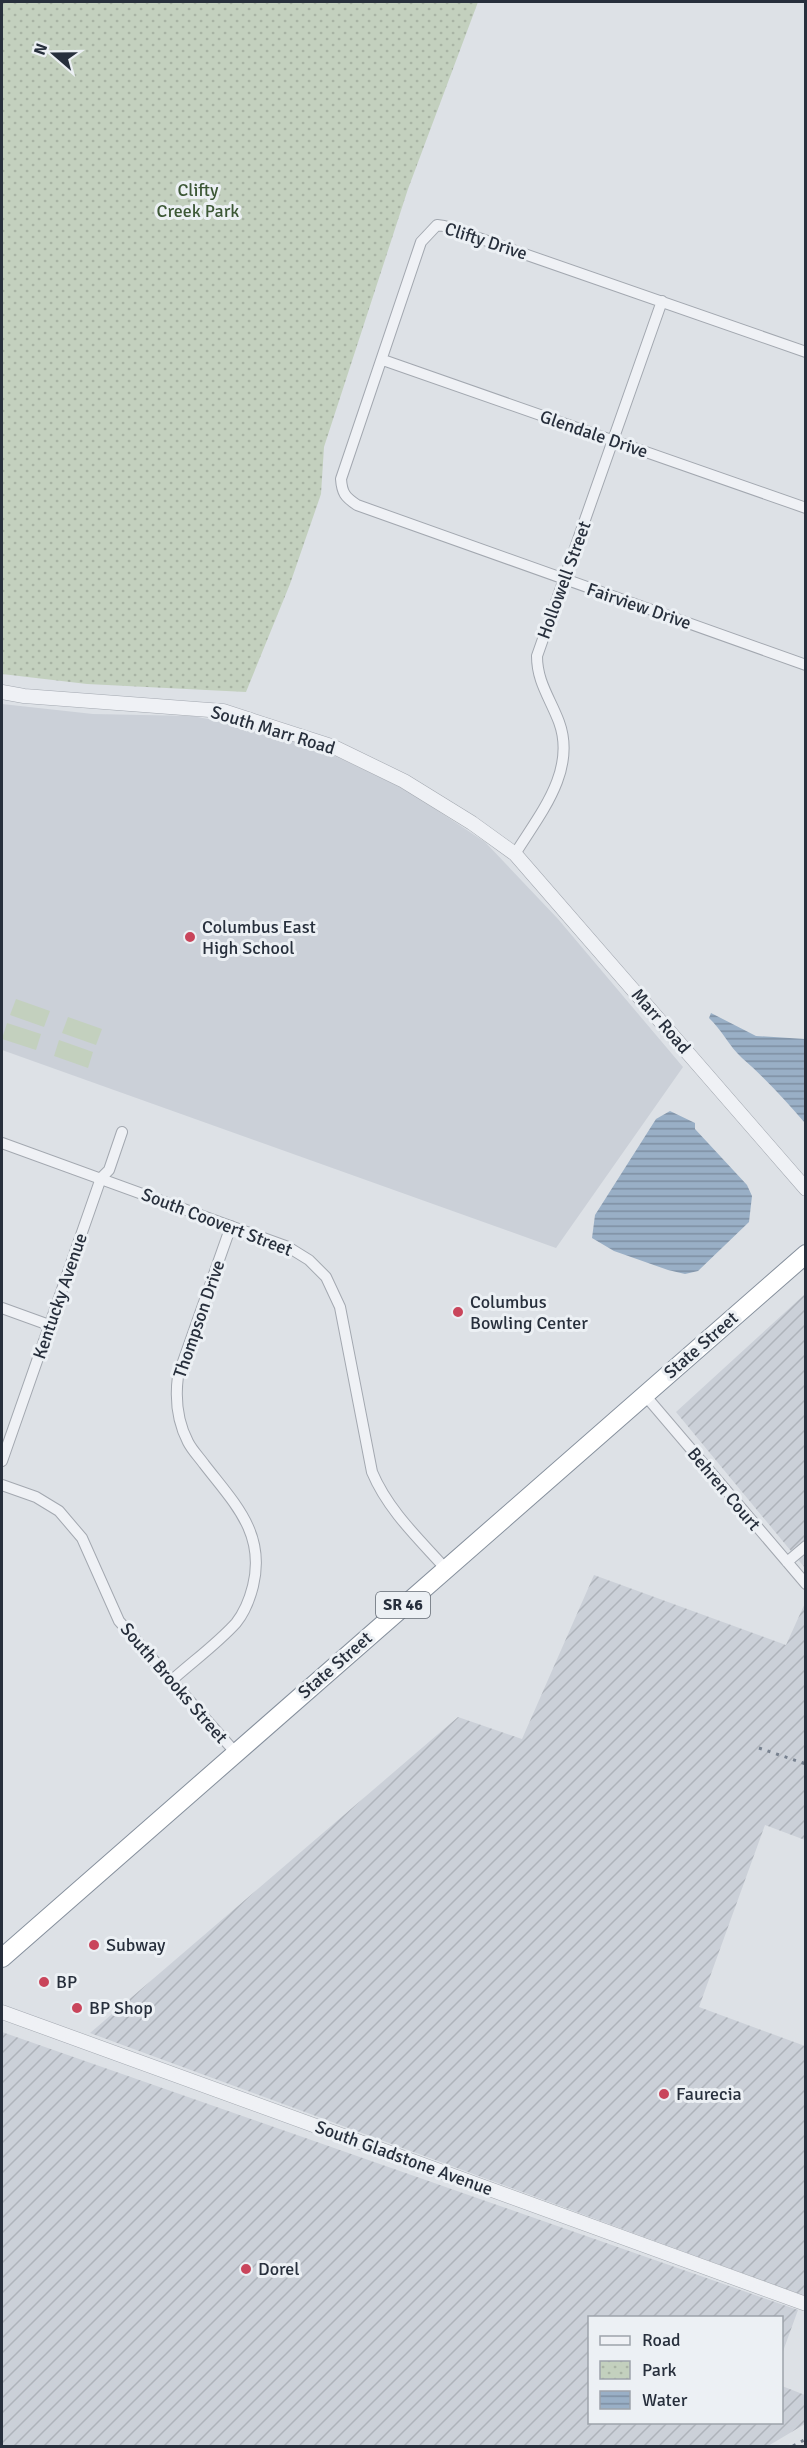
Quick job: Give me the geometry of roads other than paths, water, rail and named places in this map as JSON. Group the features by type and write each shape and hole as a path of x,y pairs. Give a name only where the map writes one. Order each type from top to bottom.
{"highway":[{"name":"State Street","path":"2,1958 806,1254"}],"street":[{"name":"Clifty Drive","path":"342,492 341,479 422,242 437,225 806,352"},
{"name":"Hollowell Street","path":"515,854 555,788 562,767 563,744 559,722 541,686 537,670 540,645 662,301"},
{"name":"Glendale Drive","path":"383,360 806,508"},
{"name":"Fairview Drive","path":"342,492 346,498 357,505 806,665"},
{"name":"South Marr Road","path":"2,692 24,696 223,711 334,747 404,781 472,823 515,854"},
{"name":"Marr Road","path":"515,854 806,1189"},
{"name":"Kentucky Avenue","path":"2,1461 101,1178 109,1170 122,1132"},
{"name":"South Coovert Street","path":"2,1143 288,1247 309,1260 326,1277 340,1307 372,1472 379,1488 391,1507 445,1568"},
{"name":"Thompson Drive","path":"171,1681 237,1622 250,1598 256,1574 255,1547 250,1528 243,1514 188,1443 179,1419 176,1396 178,1376 231,1226"},
{"path":"2,1308 49,1325"},
{"name":"Behren Court","path":"644,1394 806,1584"},
{"name":"South Brooks Street","path":"2,1485 36,1497 59,1511 82,1538 118,1621 235,1752"},
{"path":"787,1562 806,1546"},
{"name":"South Gladstone Avenue","path":"2,2012 806,2304"}],"water":[{"path":"711,1013 756,1036 805,1039 805,1123 775,1089 737,1053 709,1018"},
{"path":"670,1111 695,1123 695,1129 747,1185 752,1196 749,1222 698,1271 685,1274 614,1251 592,1238 595,1215 656,1119"}],"railway":[{"path":"759,1748 806,1764"},
{"path":"793,2446 806,2439"}],"place":[{"name":"Columbus East High School","path":"190,937"},
{"name":"Columbus Bowling Center","path":"458,1312"},
{"name":"Subway","path":"94,1945"},
{"name":"BP","path":"44,1982"},
{"name":"BP Shop","path":"77,2008"},
{"name":"Faurecia","path":"664,2094"},
{"name":"Dorel","path":"246,2269"}],"park label":[{"name":"Clifty Creek Park","path":"198,200"}]}
